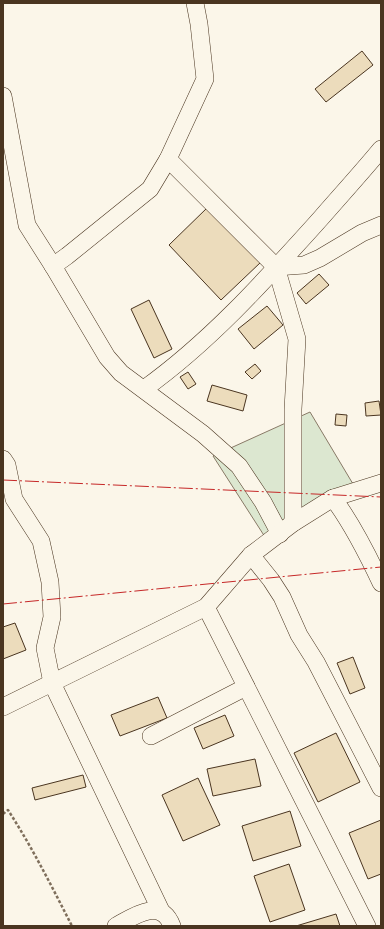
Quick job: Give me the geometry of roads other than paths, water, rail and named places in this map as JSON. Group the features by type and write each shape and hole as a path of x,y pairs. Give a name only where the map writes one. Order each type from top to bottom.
{"street":[{"path":"53,266 150,189 168,159 205,79 199,24 195,3"},
{"path":"3,96 27,225 107,357 121,373 203,434 239,466 263,502 287,528"},
{"path":"144,389 162,376 237,310 380,152"},
{"path":"168,159 276,267 297,339 287,528"},
{"path":"276,267 304,265 334,251 362,233 381,225"},
{"path":"3,459 7,465 14,499 41,541 50,582 52,617 45,648 52,683 160,911"},
{"path":"3,707 206,607 251,555 287,528 333,498 381,483"},
{"path":"333,498 346,515 358,536 381,583"},
{"path":"251,555 271,580 282,597 299,635 316,662 381,788"},
{"path":"206,607 367,926"},
{"path":"152,736 246,687"},
{"path":"116,926 138,914 150,910 160,911 167,915 172,926"}]}
